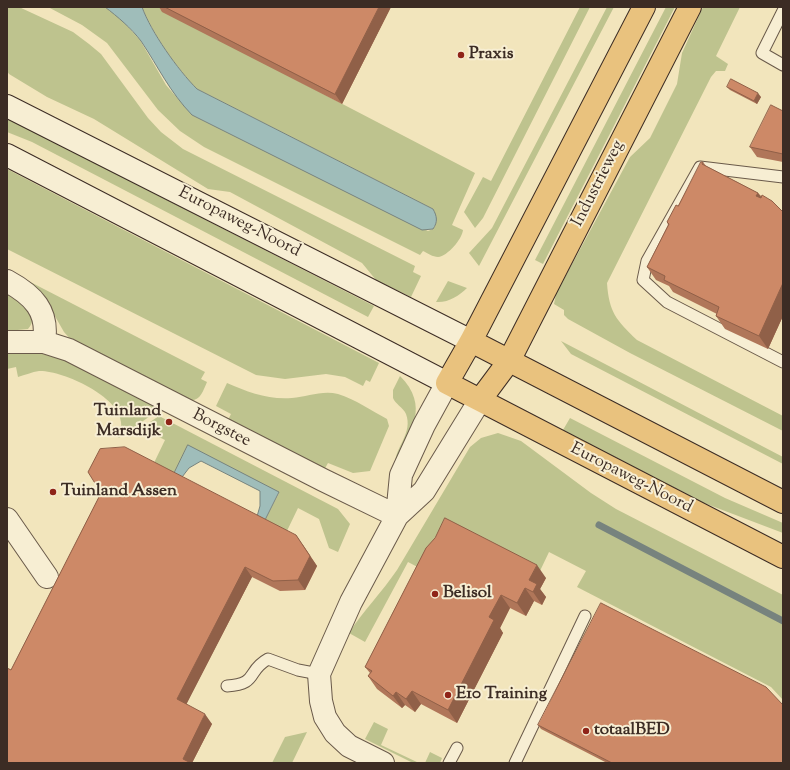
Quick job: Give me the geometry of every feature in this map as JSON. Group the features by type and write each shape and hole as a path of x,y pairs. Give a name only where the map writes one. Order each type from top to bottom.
{"main road":[{"path":"447,383 471,341 644,7"},
{"name":"Industrieweg","path":"509,361 690,7"},
{"name":"Europaweg-Noord","path":"471,341 783,502"},
{"path":"480,400 509,361"},
{"name":"Europaweg-Noord","path":"447,383 783,557"}],"street":[{"path":"7,94 16,110"},
{"name":"Europaweg-Noord","path":"16,110 471,341"},
{"name":"Europaweg-Noord","path":"7,155 447,383"},
{"path":"7,281 31,298 40,308 45,322 44,342"},
{"name":"Borgstee","path":"7,342 44,342 69,350 266,452 397,516"},
{"path":"397,516 401,475 424,425 447,383"},
{"path":"383,763 349,746 335,733 325,717 322,706 318,683 319,674 351,602 397,516 424,491 480,400"},
{"path":"7,519 47,577"}],"lane":[{"path":"783,11 762,53 783,65"},
{"path":"783,177 700,167 647,261 643,280 667,302 783,362"},
{"path":"515,763 585,616"},
{"path":"227,686 241,685 250,679 258,664 268,659 298,670 319,674"},
{"path":"449,763 457,748"}],"green space":[{"path":"7,7 19,7 73,32 89,44 101,54 148,118 161,132 183,149 415,266 413,272 421,276 411,297 376,280 362,263 230,192 208,189 94,119 47,97 9,74 7,71"},
{"path":"48,7 105,7 120,18 140,40 166,85 192,115 428,231 433,229 436,224 433,209 197,89 166,51 146,17 142,7 161,7 160,9 475,173 452,225 463,230 460,238 446,254 442,256 434,256 423,251 420,255 204,147 180,131 158,110 107,43 82,25"},
{"path":"580,7 590,7 483,218 475,228 464,212 483,177 491,181"},
{"path":"607,7 614,7 479,266 469,253 492,228"},
{"path":"666,7 675,7 543,264 535,260"},
{"path":"703,7 740,7 716,56 728,64 725,71 716,71 711,77 607,283 608,293 615,315 637,340 783,416 783,431 630,353 568,319 564,315 564,310 554,304 556,294 630,157 650,138 677,84 682,53"},
{"path":"7,118 374,306 368,317 32,142 7,132"},
{"path":"7,169 379,363 370,382 366,380 363,386 345,377 326,374 285,379 256,375 7,249"},
{"path":"7,270 205,372 201,379 207,382 201,395 196,399 189,400 73,342 64,332 48,304 7,274"},
{"path":"448,281 467,288 453,298 436,302"},
{"path":"7,292 22,302 30,312 32,324 28,329 7,331"},
{"path":"561,341 783,457 783,464 571,354"},
{"path":"7,353 39,353 64,360 160,409 119,438 121,424 118,412 111,403 100,394 75,380 49,372 39,371 18,377 16,367 7,369"},
{"path":"400,376 409,387 414,398 416,409 412,430 395,463 398,451 406,433 408,421 403,409 395,402 393,398 393,390"},
{"path":"227,383 266,397 275,398 292,398 320,393 338,394 357,402 387,419 389,426 370,471 353,473 328,463 324,470 228,420 231,414 216,406"},
{"path":"159,416 338,509 350,524 338,552 329,548 319,519 298,508 285,535 263,524 279,493 188,446 172,478 152,467 165,440 141,428"},
{"path":"570,418 725,498 783,523 783,533 704,503 563,430"},
{"path":"498,433 521,441 591,493 616,509 783,595 783,700 771,687 577,587 586,571 549,552 539,573 429,573 408,562 365,642 349,633 397,570 470,447 481,438"},
{"path":"374,722 388,729 381,745 419,763 413,763 365,739"},
{"path":"307,732 292,763 272,763 285,737"},
{"path":"430,752 442,758 440,763 425,763"}],"water":[{"path":"105,7 142,7 158,39 182,72 197,89 433,209 436,224 433,229 422,230 192,115 171,88 141,41 124,23"},
{"path":"188,445 279,492 263,524 256,520 260,506 260,491 201,461 189,468 179,481 172,478"}],"building":[{"path":"165,7 379,7 335,94"},
{"path":"731,79 758,93 754,101 727,87"},
{"path":"771,105 783,111 783,154 750,147"},
{"path":"701,162 703,162 702,164 758,193 756,196 761,198 762,195 772,201 783,212 783,283 759,336 716,316 719,307 664,280 665,276 647,267 669,224 667,222 676,205 678,206"},
{"path":"125,447 296,535 310,556 298,580 273,581 245,567 177,699 205,714 183,759 191,763 7,763 7,668 11,670 101,493 88,472 100,449"},
{"path":"445,518 537,565 529,580 537,584 533,592 525,588 517,603 501,595 489,617 494,620 448,710 412,691 406,699 396,692 393,696 368,676 372,671 365,667 426,548 435,538"},
{"path":"601,603 766,687 783,705 783,763 612,763 538,725"}],"waterway":[{"path":"599,525 783,621"}],"place":[{"name":"Praxis","path":"461,55"},
{"name":"Tuinland Marsdijk","path":"169,422"},
{"name":"Tuinland Assen","path":"53,492"},
{"name":"Belisol","path":"435,594"},
{"name":"E10 Training","path":"448,695"},
{"name":"totaalBED","path":"586,731"}]}
